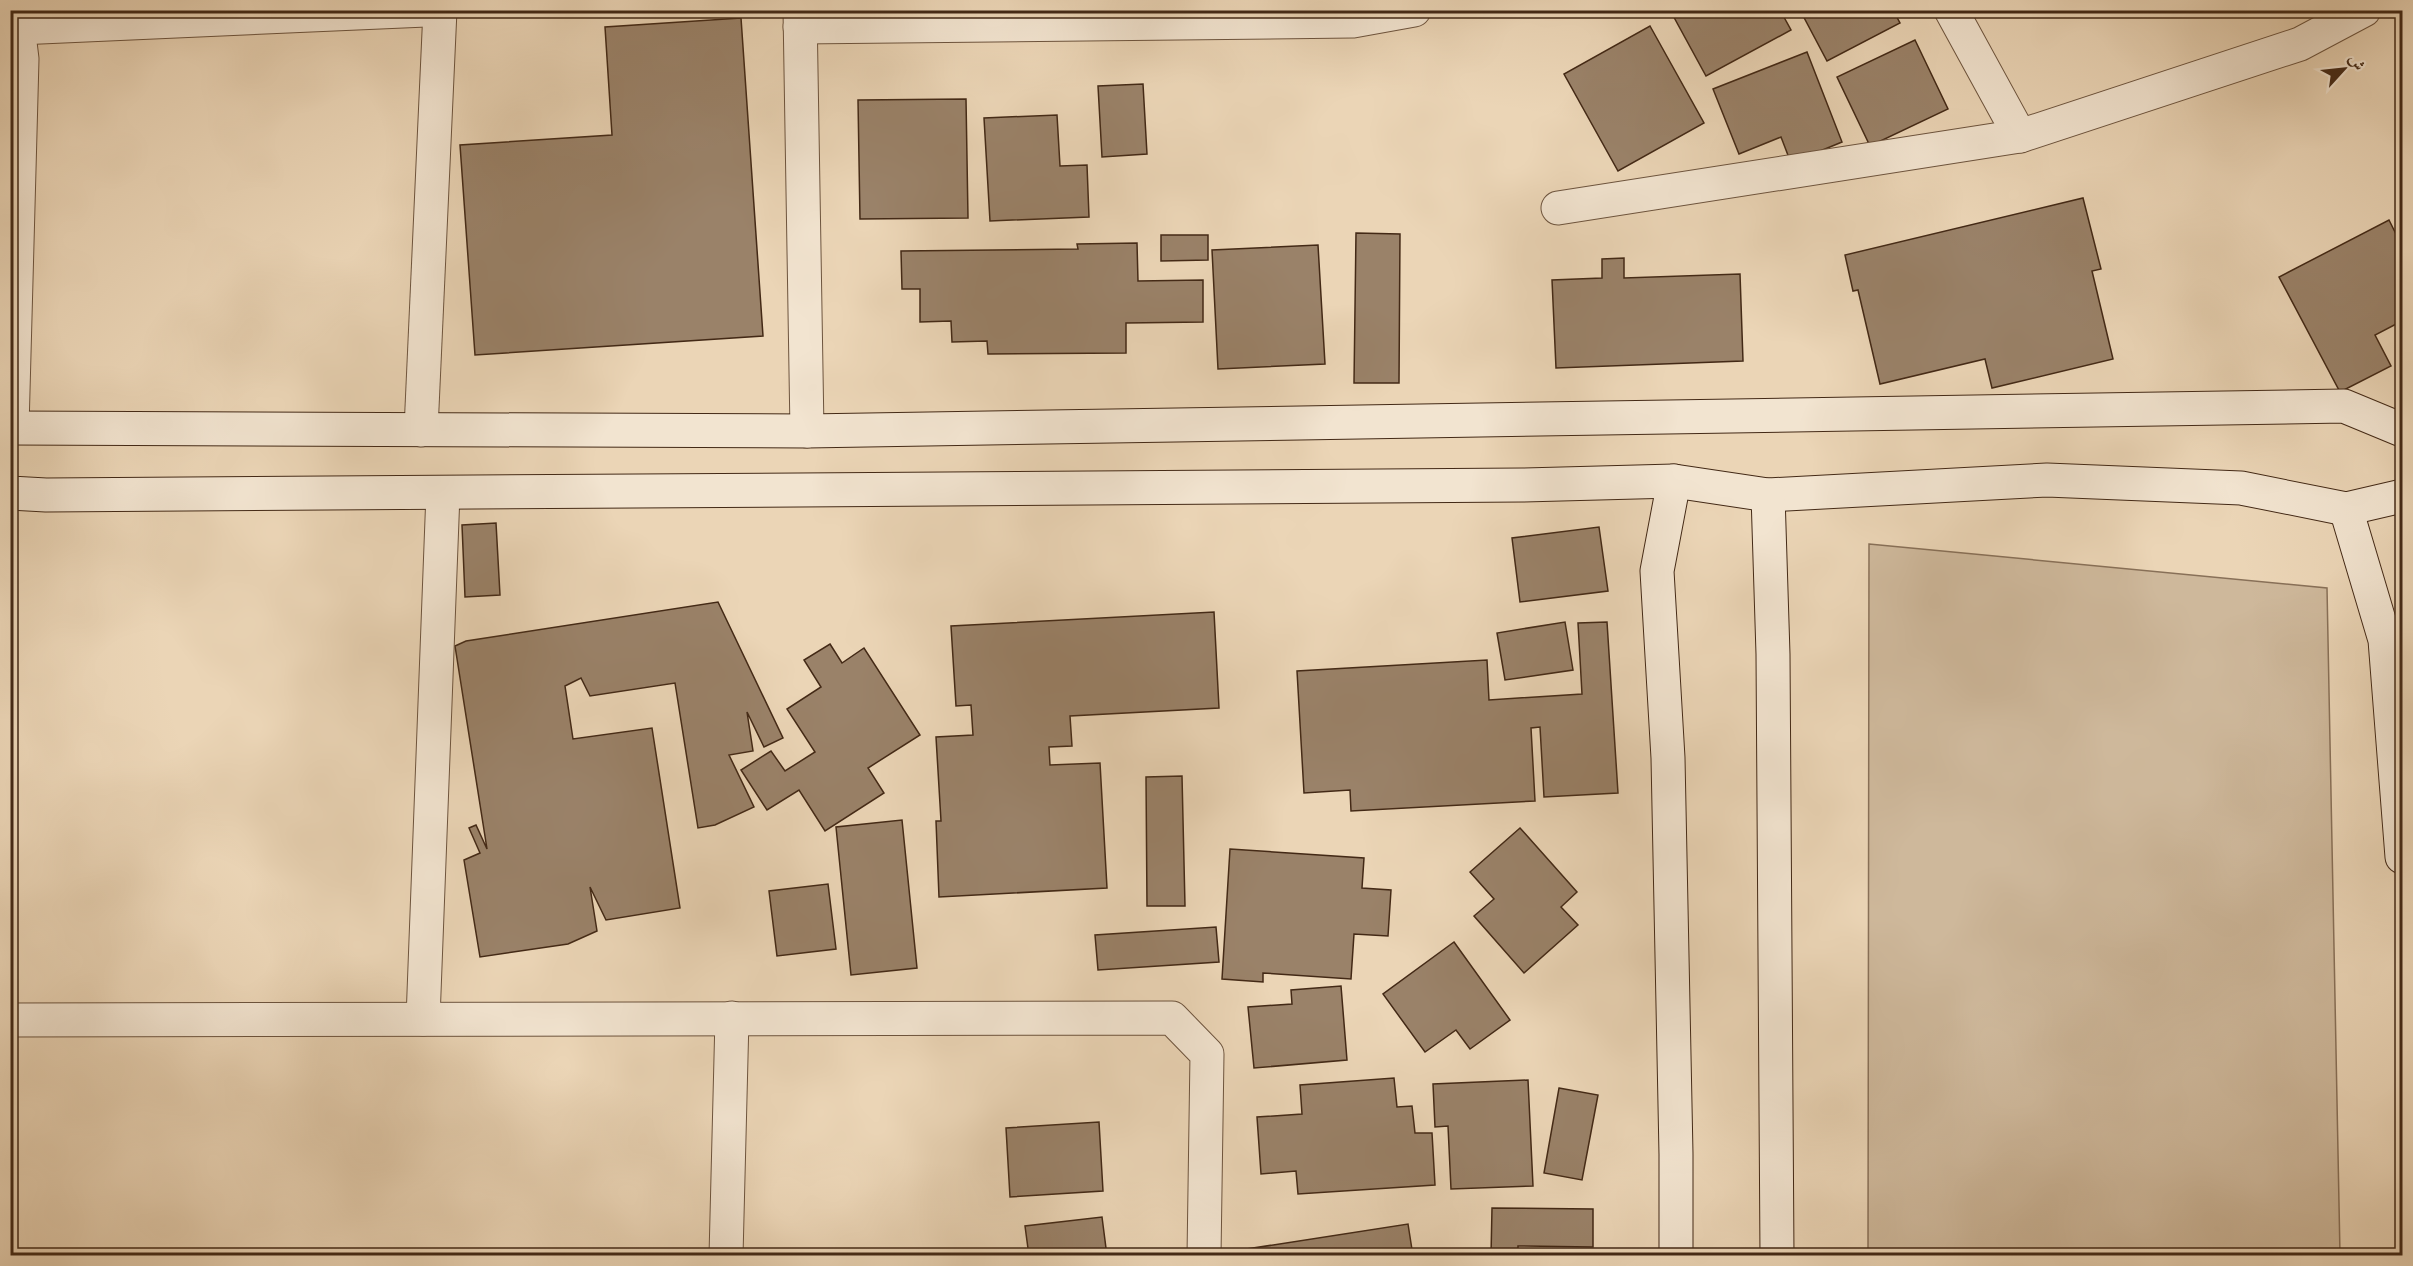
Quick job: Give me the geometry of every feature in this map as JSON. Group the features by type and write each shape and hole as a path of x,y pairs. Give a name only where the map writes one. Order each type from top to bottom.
{"street":[{"path":"426,10 17,19 22,59 11,428 807,431 2344,406 2403,430"},
{"path":"421,429 440,10"},
{"path":"807,431 800,19 1229,16 1353,21 1414,10"},
{"path":"1952,10 2020,136"},
{"path":"1558,208 2020,136 2300,44 2364,10"},
{"path":"10,493 58,495 442,493 1523,485 1674,481 1768,495 2047,480 2241,488 2346,510 2403,496"},
{"path":"1674,481 1657,571 1668,758 1676,1143 1676,1256"},
{"path":"423,1019 442,493"},
{"path":"1768,495 1773,666 1778,1256"},
{"path":"2346,510 2385,640 2403,857"},
{"path":"10,1020 1172,1017 1207,1054 1204,1256"},
{"path":"726,1256 732,1018"}],"shaded area":[{"path":"1869,544 2327,588 2340,1255 1868,1255"}],"building":[{"path":"1670,10 1780,10 1791,30 1706,76"},
{"path":"1800,10 1893,10 1900,23 1827,61"},
{"path":"741,18 763,336 475,355 460,145 612,135 605,27"},
{"path":"1650,26 1704,123 1618,171 1564,74"},
{"path":"1915,40 1948,109 1870,146 1837,77"},
{"path":"1807,52 1842,142 1791,163 1781,137 1739,154 1713,89"},
{"path":"1143,84 1147,154 1102,157 1098,86"},
{"path":"966,99 968,218 860,219 858,100"},
{"path":"1057,115 1060,166 1087,165 1089,217 990,221 984,118"},
{"path":"2083,198 2101,269 2092,271 2113,359 1992,388 1985,359 1880,384 1858,290 1853,291 1845,255"},
{"path":"2389,220 2398,238 2402,236 2402,321 2375,335 2391,366 2340,392 2279,277"},
{"path":"1356,233 1400,234 1399,383 1354,383"},
{"path":"1161,235 1208,235 1208,260 1161,261"},
{"path":"1137,243 1138,281 1203,280 1203,322 1126,323 1126,353 988,354 987,341 952,342 951,321 920,322 920,289 902,289 901,251 1078,249 1077,244"},
{"path":"1318,245 1325,364 1218,369 1212,250"},
{"path":"1624,258 1624,278 1740,274 1743,361 1556,368 1552,280 1602,278 1602,259"},
{"path":"496,523 500,595 465,597 462,525"},
{"path":"1599,527 1608,591 1520,602 1512,538"},
{"path":"718,602 783,738 764,747 747,712 753,751 729,755 754,807 715,825 698,828 675,683 590,696 581,678 565,686 573,739 652,728 680,908 606,920 590,887 597,931 568,944 480,957 464,860 480,853 469,828 476,825 487,849 455,646 466,641"},
{"path":"1214,612 1219,708 1070,716 1072,746 1049,747 1050,765 1100,763 1107,888 939,897 936,821 941,821 936,737 973,735 971,705 956,706 951,626"},
{"path":"1565,622 1573,670 1505,680 1497,633"},
{"path":"1607,622 1618,793 1544,797 1540,727 1531,728 1535,801 1351,811 1350,790 1304,793 1297,671 1487,660 1489,700 1582,694 1578,623"},
{"path":"830,644 842,663 864,648 920,735 868,768 884,793 825,831 799,790 767,810 741,770 771,751 785,771 815,752 787,709 821,687 804,660"},
{"path":"1182,776 1185,906 1147,906 1146,777"},
{"path":"902,820 917,968 851,975 836,827"},
{"path":"1520,828 1577,892 1561,907 1578,925 1524,973 1474,916 1494,899 1470,872"},
{"path":"1230,849 1364,858 1362,888 1391,890 1388,936 1354,934 1351,979 1263,973 1263,982 1222,979"},
{"path":"828,884 836,949 777,956 769,891"},
{"path":"1216,927 1219,962 1098,970 1095,935"},
{"path":"1454,942 1510,1020 1470,1049 1456,1030 1425,1052 1383,994"},
{"path":"1341,986 1347,1060 1254,1068 1248,1007 1292,1004 1291,990"},
{"path":"1394,1078 1397,1107 1412,1106 1415,1133 1432,1133 1435,1185 1298,1194 1296,1171 1261,1174 1257,1117 1302,1114 1300,1085"},
{"path":"1528,1080 1533,1186 1451,1189 1448,1126 1435,1127 1433,1084"},
{"path":"1559,1088 1598,1095 1582,1180 1544,1173"},
{"path":"1099,1122 1103,1191 1010,1197 1006,1128"},
{"path":"1492,1208 1593,1209 1593,1247 1518,1246 1518,1256 1491,1256"},
{"path":"1102,1217 1107,1256 1029,1256 1025,1226"},
{"path":"1408,1224 1413,1256 1248,1256 1247,1249"}]}
